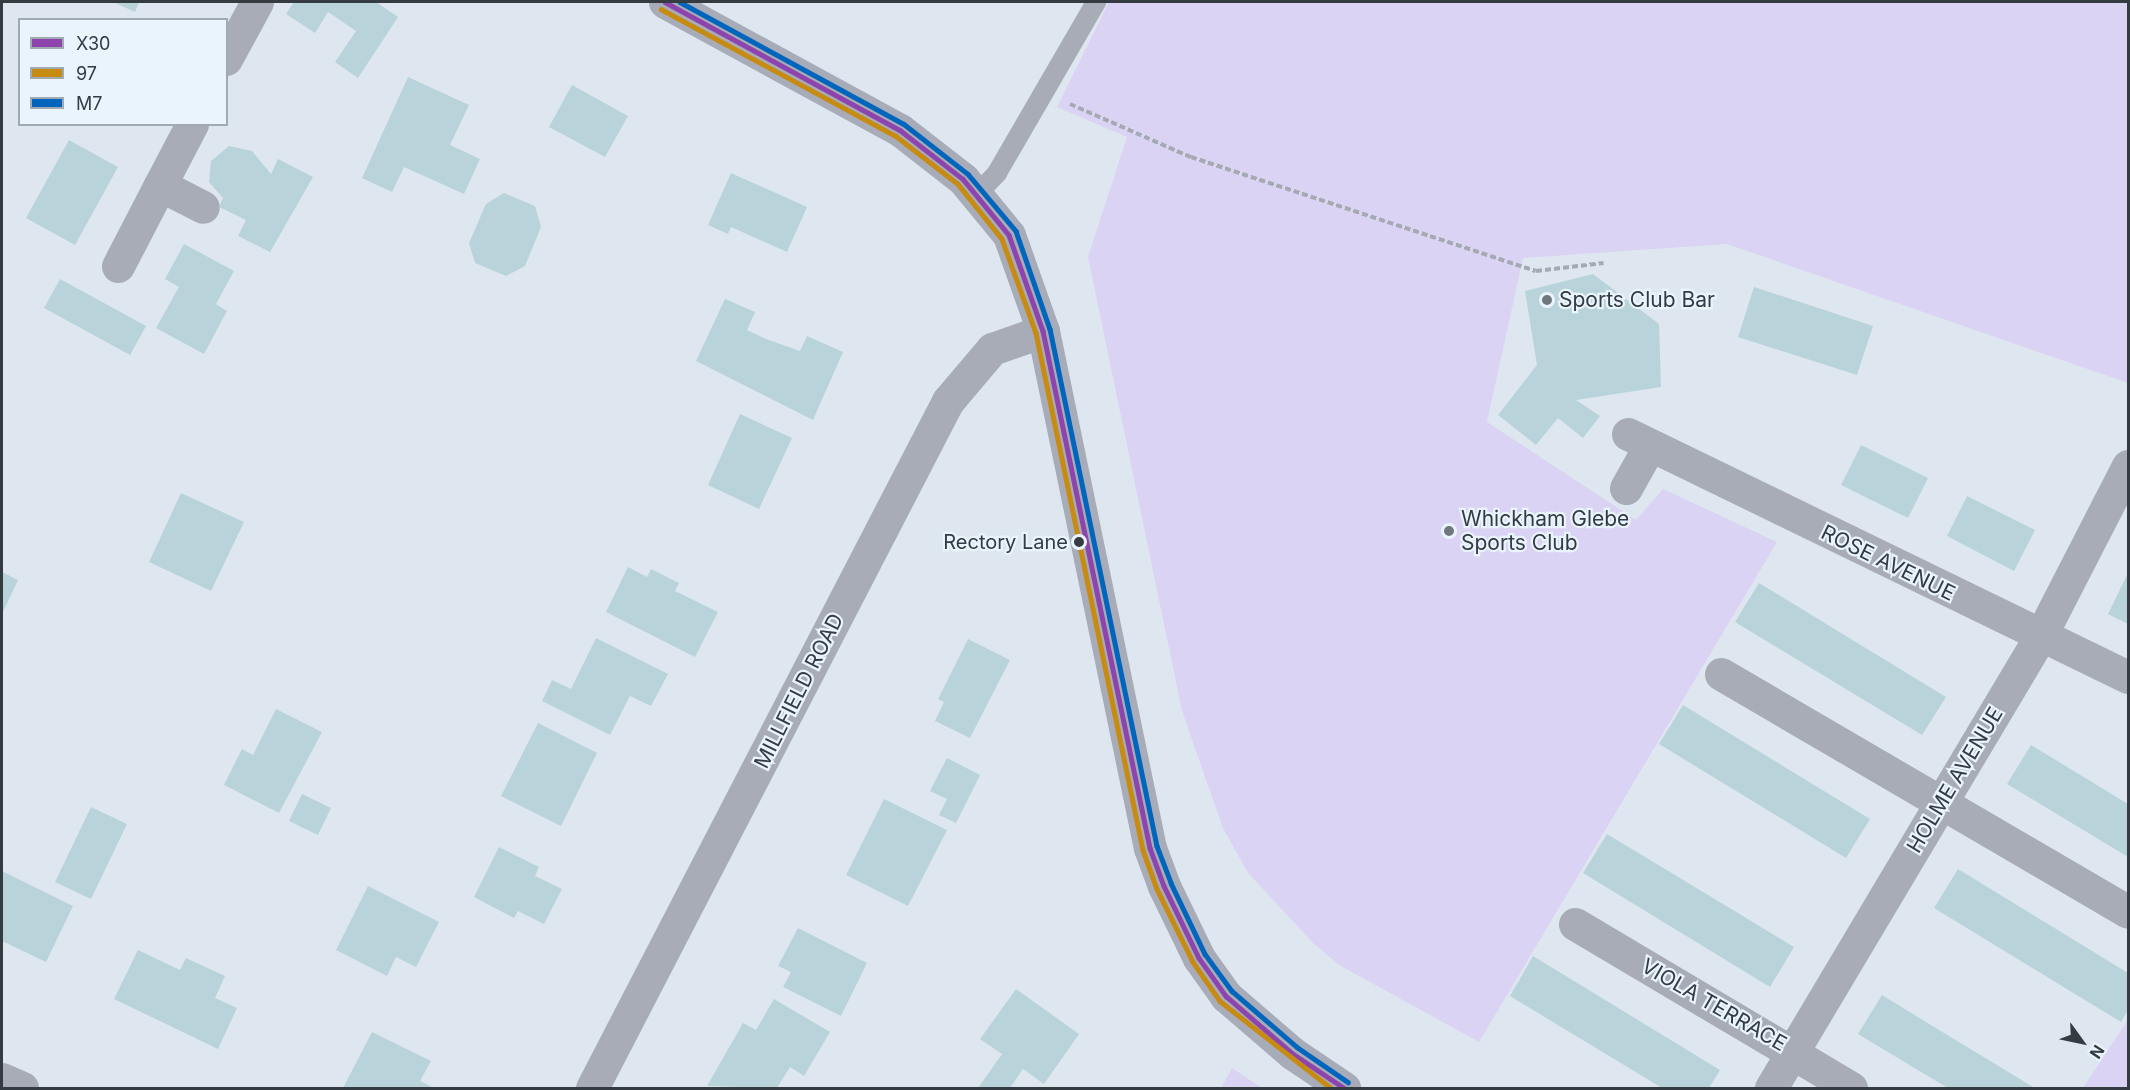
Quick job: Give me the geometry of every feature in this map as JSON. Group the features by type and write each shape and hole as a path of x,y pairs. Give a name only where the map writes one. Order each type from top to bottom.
{"main road":[{"path":"665,2 900,129 977,195 1009,235 1043,331 1150,848 1164,886 1199,958 1226,996 1265,1032 1344,1089"}],"street":[{"path":"228,55 257,2"},
{"path":"118,266 191,126"},
{"path":"160,185 203,207"},
{"name":"MILLFIELD ROAD","path":"591,1089 948,401 992,349 1043,331"},
{"name":"ROSE AVENUE","path":"1626,488 1639,440 2128,677"},
{"name":"HOLME AVENUE","path":"1771,1089 2040,635 2128,466"},
{"path":"1721,674 1942,801 2128,912"},
{"name":"VIOLA TERRACE","path":"1575,924 1793,1052 1851,1089"},
{"path":"2,1079 22,1089"}],"lane":[{"path":"977,195 997,173 1096,2"}],"path":[{"path":"1045,92 1191,157 1536,271 1604,263"}],"shaded area":[{"name":"Whickham Glebe Sports Club","path":"1109,2 2128,2 2128,383 1727,244 1523,258 1487,422 1636,520 1663,489 1777,542 1479,1042 1339,965 1313,943 1248,873 1223,828 1182,711 1088,257 1127,137 1057,107"},
{"path":"2128,1018 2128,1088 2083,1088 2125,1024"},
{"path":"1232,1068 1262,1088 1221,1088"}],"building":[{"path":"113,2 139,2 135,12"},
{"path":"294,2 376,2 398,17 358,78 335,62 356,31 328,12 315,33 286,14"},
{"path":"408,77 469,105 450,145 480,159 464,194 404,167 392,192 362,178"},
{"path":"572,85 628,116 605,157 549,127"},
{"path":"69,140 118,167 75,245 26,218"},
{"path":"229,146 252,151 271,174 278,159 313,177 270,252 238,236 246,220 219,207 223,198 209,182 211,161"},
{"path":"731,173 807,207 787,252 731,227 728,234 708,225"},
{"path":"504,193 535,206 541,227 525,266 506,276 475,263 469,243 486,204"},
{"path":"184,244 234,271 216,304 227,311 204,354 156,328 179,287 165,279"},
{"path":"1593,274 1659,324 1661,387 1576,400 1600,416 1583,438 1558,418 1536,445 1498,415 1537,365 1525,291"},
{"path":"60,279 146,326 130,355 44,308"},
{"path":"1754,287 1873,326 1857,375 1738,337"},
{"path":"725,299 755,312 747,330 766,339 800,351 807,336 843,352 813,420 696,361"},
{"path":"740,414 792,438 759,509 708,485"},
{"path":"1861,445 1928,478 1908,518 1841,485"},
{"path":"181,493 244,522 211,591 149,562"},
{"path":"1967,496 2035,530 2014,571 1947,536"},
{"path":"628,567 647,577 651,569 679,583 675,591 718,612 695,657 606,612"},
{"path":"2,572 18,580 2,614"},
{"path":"2128,573 2128,624 2108,614"},
{"path":"1759,583 1946,697 1922,735 1735,622"},
{"path":"596,638 668,674 651,706 630,696 610,735 542,701 552,680 571,689"},
{"path":"968,639 1010,660 970,738 935,721 944,702 938,699"},
{"path":"1683,705 1870,819 1846,858 1659,744"},
{"path":"276,709 322,732 279,813 224,785 242,749 253,755"},
{"path":"538,723 597,753 561,826 501,796"},
{"path":"2031,745 2128,804 2128,857 2007,784"},
{"path":"947,758 980,775 956,823 939,815 947,799 930,791"},
{"path":"302,794 331,808 318,835 289,821"},
{"path":"884,799 947,830 908,906 846,875"},
{"path":"91,807 127,824 91,899 55,882"},
{"path":"1607,834 1794,947 1770,987 1583,873"},
{"path":"499,847 539,867 535,876 562,889 544,924 518,911 514,918 474,897"},
{"path":"1958,869 2128,973 2128,1010 2121,1022 1934,908"},
{"path":"2,871 73,906 46,962 2,941"},
{"path":"368,886 439,922 416,967 396,957 387,976 336,950"},
{"path":"798,928 867,963 841,1016 783,987 791,972 778,966"},
{"path":"138,950 180,970 186,958 225,976 215,998 237,1008 218,1049 114,999"},
{"path":"1533,956 1720,1070 1709,1088 1662,1088 1510,996"},
{"path":"1016,989 1079,1034 1044,1084 1023,1069 1010,1088 978,1088 1002,1054 980,1039"},
{"path":"1882,995 2035,1088 1948,1088 1858,1034"},
{"path":"774,999 830,1032 804,1076 790,1067 777,1088 707,1086 743,1023 756,1030"},
{"path":"372,1032 431,1061 420,1081 434,1088 343,1088"}],"transit line":[{"name":"X30","path":"665,2 900,130 963,179 1009,235 1043,331 1150,848 1164,886 1199,958 1226,996 1292,1053 1344,1088"},
{"name":"M7","path":"680,2 904,124 968,174 1016,231 1050,329 1157,846 1171,883 1205,954 1232,991 1297,1047 1348,1082"},
{"name":"97","path":"661,9 896,136 958,184 1002,239 1036,333 1143,850 1157,889 1193,962 1220,1001 1331,1088"}],"place":[{"name":"Sports Club Bar","path":"1547,300"},
{"name":"Whickham Glebe Sports Club","path":"1449,531"},
{"name":"Rectory Lane","path":"1079,542"}]}
